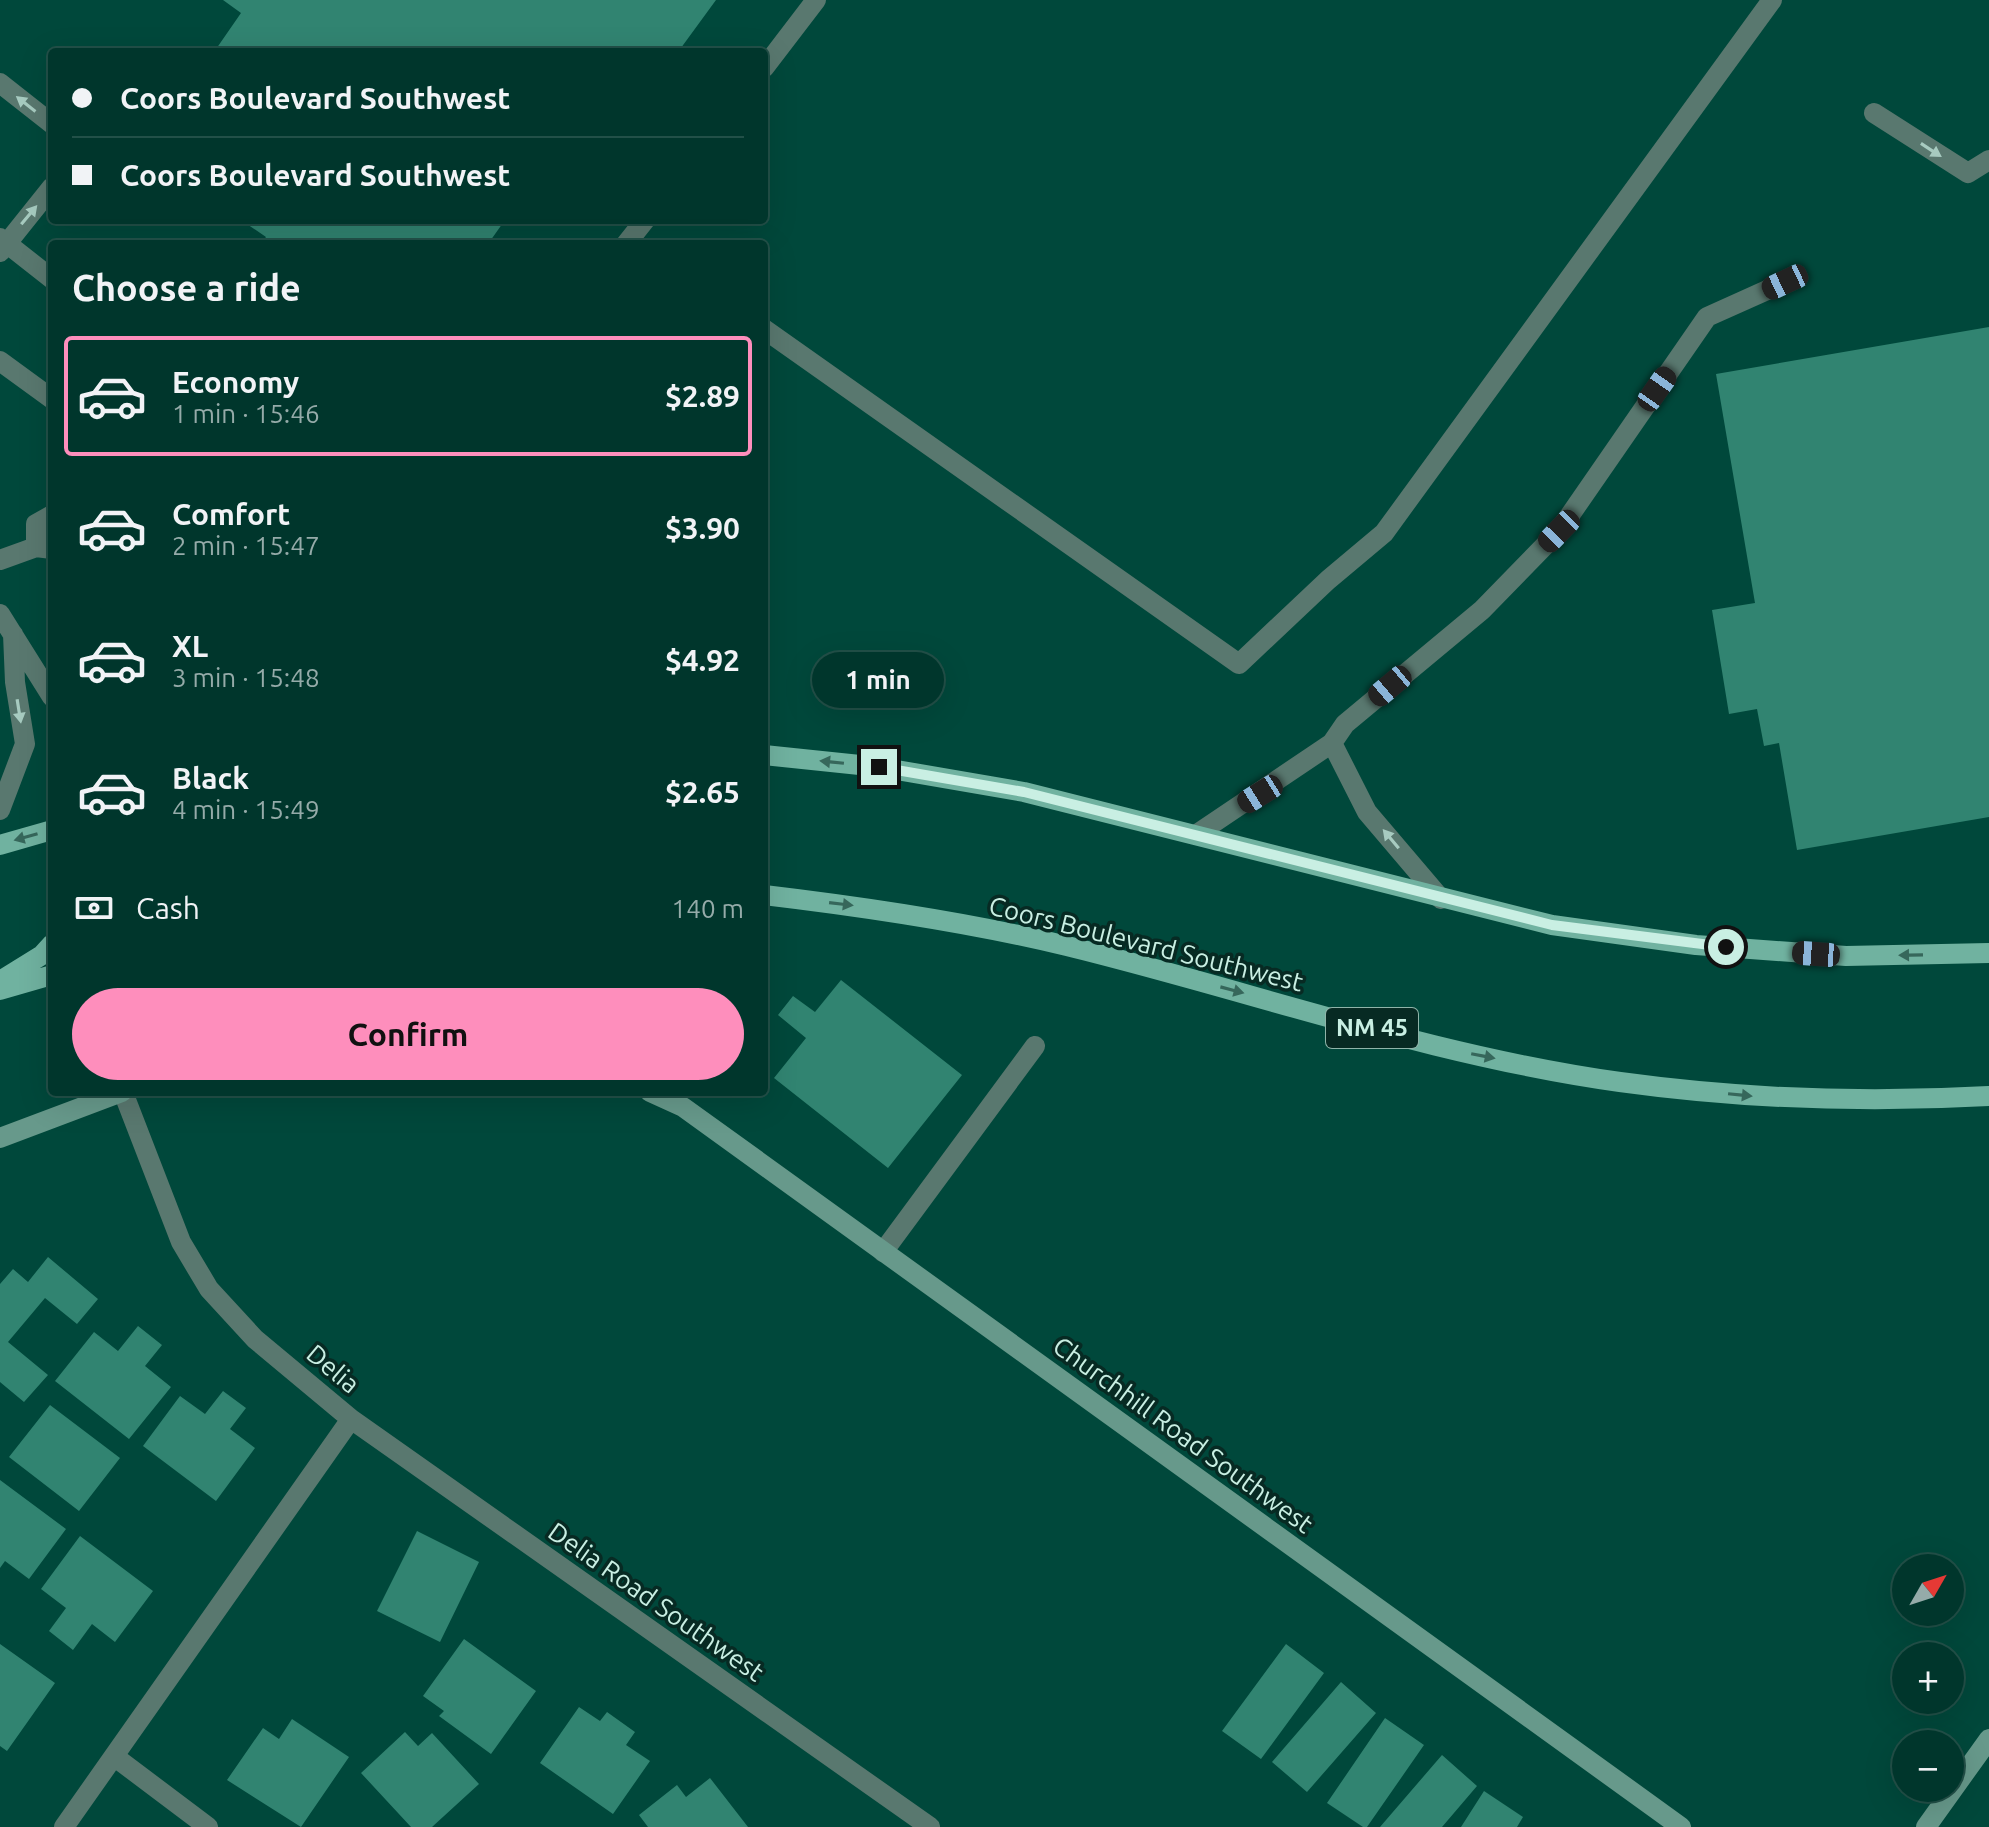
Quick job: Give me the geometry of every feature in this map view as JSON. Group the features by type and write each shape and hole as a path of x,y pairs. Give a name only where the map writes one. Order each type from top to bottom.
{"main road":[{"path":"768,755 879,767 1024,792 1552,925 1696,945 1846,956 1989,953"},
{"path":"0,845 48,831"},
{"name":"Coors Boulevard Southwest","path":"768,895 862,907 1064,946 1462,1052 1618,1082 1780,1099 1989,1096"},
{"path":"0,981 48,948"},
{"path":"0,990 48,976"}],"street":[{"path":"768,63 816,0"},
{"path":"768,332 1239,664 1328,580 1384,533 1772,0"},
{"path":"0,83 48,121"},
{"path":"1874,113 1968,173 1989,160"},
{"path":"48,192 2,244 48,276"},
{"path":"1197,834 1332,743 1345,724 1482,610 1559,531 1707,317 1785,282"},
{"path":"0,361 48,396"},
{"path":"0,560 44,548 36,524 48,517"},
{"path":"0,614 48,691"},
{"path":"0,810 25,744 15,682 13,634"},
{"path":"1332,743 1367,812 1441,899"},
{"path":"883,1252 1035,1046"},
{"path":"0,1138 111,1096"},
{"name":"Delia","path":"64,1827 351,1419 255,1339 209,1289 181,1242 124,1096"},
{"name":"Churchhill Road Southwest","path":"659,1096 683,1107 1681,1827"},
{"name":"Delia Road Southwest","path":"351,1419 930,1827"},
{"path":"1926,1827 1989,1739"},
{"path":"115,1757 208,1827"}],"building":[{"path":"223,0 716,0 681,48 217,48 241,13"},
{"path":"247,224 502,224 491,240 264,240 266,237"},
{"path":"1989,327 1989,817 1797,850 1779,743 1764,746 1757,709 1729,714 1712,610 1755,603 1716,374"},
{"path":"841,980 962,1075 888,1168 774,1078 806,1038 778,1015 793,996 815,1012"},
{"path":"48,1257 98,1299 77,1324 45,1298 8,1342 48,1375 24,1402 0,1382 0,1284 13,1269 28,1282"},
{"path":"138,1326 162,1345 145,1366 171,1387 129,1439 55,1381 94,1332 118,1351"},
{"path":"223,1391 246,1408 230,1429 255,1448 216,1501 143,1446 180,1396 205,1414"},
{"path":"50,1405 120,1458 79,1511 9,1457"},
{"path":"0,1480 66,1529 29,1579 5,1561 0,1568"},
{"path":"417,1531 479,1562 440,1642 377,1611"},
{"path":"80,1536 153,1591 115,1642 92,1624 73,1650 49,1631 66,1608 41,1589"},
{"path":"464,1639 536,1691 491,1754 439,1716 444,1711 423,1696"},
{"path":"0,1644 55,1683 7,1751 0,1746"},
{"path":"1286,1644 1324,1673 1261,1759 1222,1731"},
{"path":"1341,1682 1376,1713 1307,1792 1272,1762"},
{"path":"579,1707 600,1721 607,1712 635,1732 626,1745 650,1761 613,1814 540,1763"},
{"path":"1385,1718 1424,1745 1367,1827 1363,1827 1327,1803"},
{"path":"292,1719 349,1757 301,1827 227,1780 263,1728 279,1739"},
{"path":"405,1732 418,1746 432,1733 479,1784 432,1827 411,1827 361,1773"},
{"path":"1442,1755 1477,1786 1442,1827 1380,1827"},
{"path":"710,1778 748,1827 648,1827 639,1815 677,1785 686,1797"},
{"path":"1484,1791 1523,1817 1517,1827 1461,1827"}],"route":[{"path":"879,767 1024,792 1552,925 1726,947"}]}
